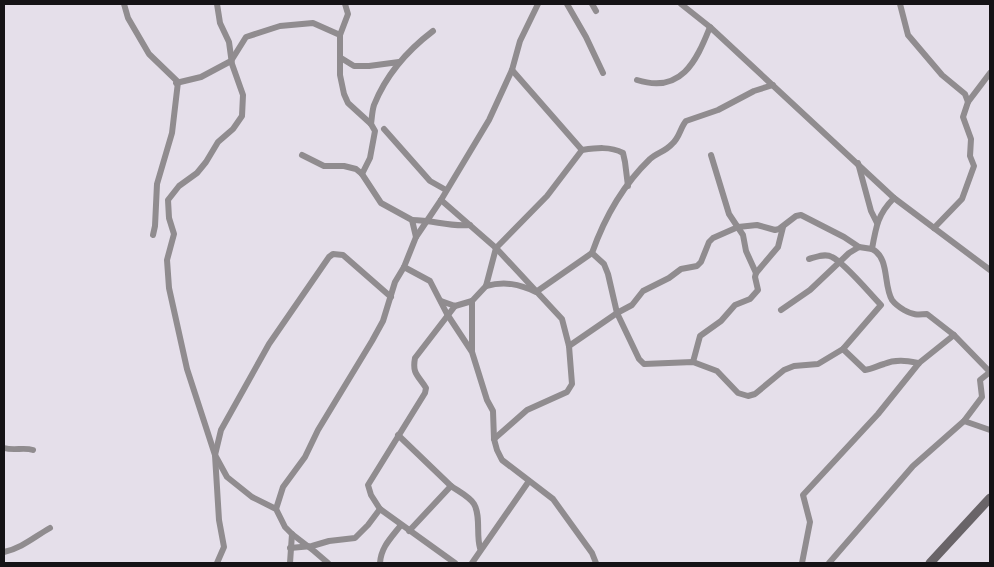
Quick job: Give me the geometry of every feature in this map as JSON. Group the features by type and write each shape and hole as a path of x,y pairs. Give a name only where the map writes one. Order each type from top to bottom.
{"street":[{"path":"124,4 128,18 148,54 177,83"},
{"path":"217,4 220,24 229,42 231,61 243,95 242,116 233,129 218,142 197,173 179,186 168,200 169,218 174,234 167,260 169,288 187,370 215,455 227,477 242,491 276,509 285,527 328,563"},
{"path":"345,4 348,14 340,36 340,75 346,100 371,124 375,131 370,158 362,174"},
{"path":"276,509 283,487 305,457 337,398 383,321 395,282 404,267 416,237 441,200 489,120 512,70 520,41 538,4"},
{"path":"566,4 586,37 603,74"},
{"path":"592,4 596,11"},
{"path":"681,4 710,26 894,198 990,270"},
{"path":"689,4 692,12"},
{"path":"900,4 908,35 942,75 965,94 968,102"},
{"path":"177,83 201,77 231,61 246,38 280,26 313,22 340,36"},
{"path":"637,80 658,84 674,81 682,76 696,57 710,26"},
{"path":"371,124 374,106 399,62 417,43 433,31"},
{"path":"341,58 354,66 399,62"},
{"path":"512,70 582,150"},
{"path":"934,228 962,199 974,166 970,156 971,139 963,118 968,102 990,73"},
{"path":"153,235 156,226 157,184 172,133 177,83"},
{"path":"536,292 592,253 600,231 617,200 652,158 671,146 679,137 686,122 718,110 754,91 773,84"},
{"path":"384,129 430,181 446,190"},
{"path":"454,563 380,509 370,495 368,485 425,393 426,388 416,375 414,367 416,358 447,314 455,306 472,301 486,286 496,248 547,196 582,150 617,149 623,153 626,162 628,186"},
{"path":"302,155 324,166 344,166 356,169 362,174 381,203 412,220 427,220 447,226 470,225"},
{"path":"693,362 700,336 721,321 735,304 750,299 758,290 756,273 746,251 743,235 729,214 711,155"},
{"path":"858,163 871,211 877,223"},
{"path":"872,249 880,214 894,198"},
{"path":"441,200 496,248 562,319 569,346 572,384 567,392 527,410 494,440"},
{"path":"569,346 632,305 648,287 669,278 681,269 697,266 713,238 738,227 757,225 775,230 783,227 796,216 801,215 844,236 859,247 878,252 891,298 897,305 914,315 927,314 954,335 990,372 980,380 982,396 964,421 913,466 829,563"},
{"path":"412,220 416,237"},
{"path":"756,273 778,247 783,227"},
{"path":"781,310 810,290 859,247"},
{"path":"592,253 604,264 617,313 644,364 693,362 717,372 738,393 748,396 755,394 784,370 794,366 818,364 843,349 881,306 891,298"},
{"path":"217,563 224,547 219,520 215,455 221,430 269,344 329,257 334,254 343,255 391,297"},
{"path":"809,259 821,255 831,256 840,262 881,306"},
{"path":"404,267 430,281 447,314 472,352 487,400 493,411 494,440 502,460 553,499 592,553 596,563"},
{"path":"486,286 507,283 520,285 536,292"},
{"path":"441,301 455,306"},
{"path":"472,301 472,352"},
{"path":"802,563 810,522 803,495 878,414 919,363 954,335"},
{"path":"843,349 865,370 901,360 919,363"},
{"path":"964,421 990,430"},
{"path":"398,435 451,486 474,504 480,548"},
{"path":"4,448 16,450 28,448 33,450"},
{"path":"472,563 480,548 529,481"},
{"path":"409,531 451,486"},
{"path":"930,563 990,498"},
{"path":"290,548 355,538 380,509"},
{"path":"380,563 380,554 401,525"},
{"path":"4,552 25,545 35,536 50,528"},
{"path":"290,563 292,534"}]}
